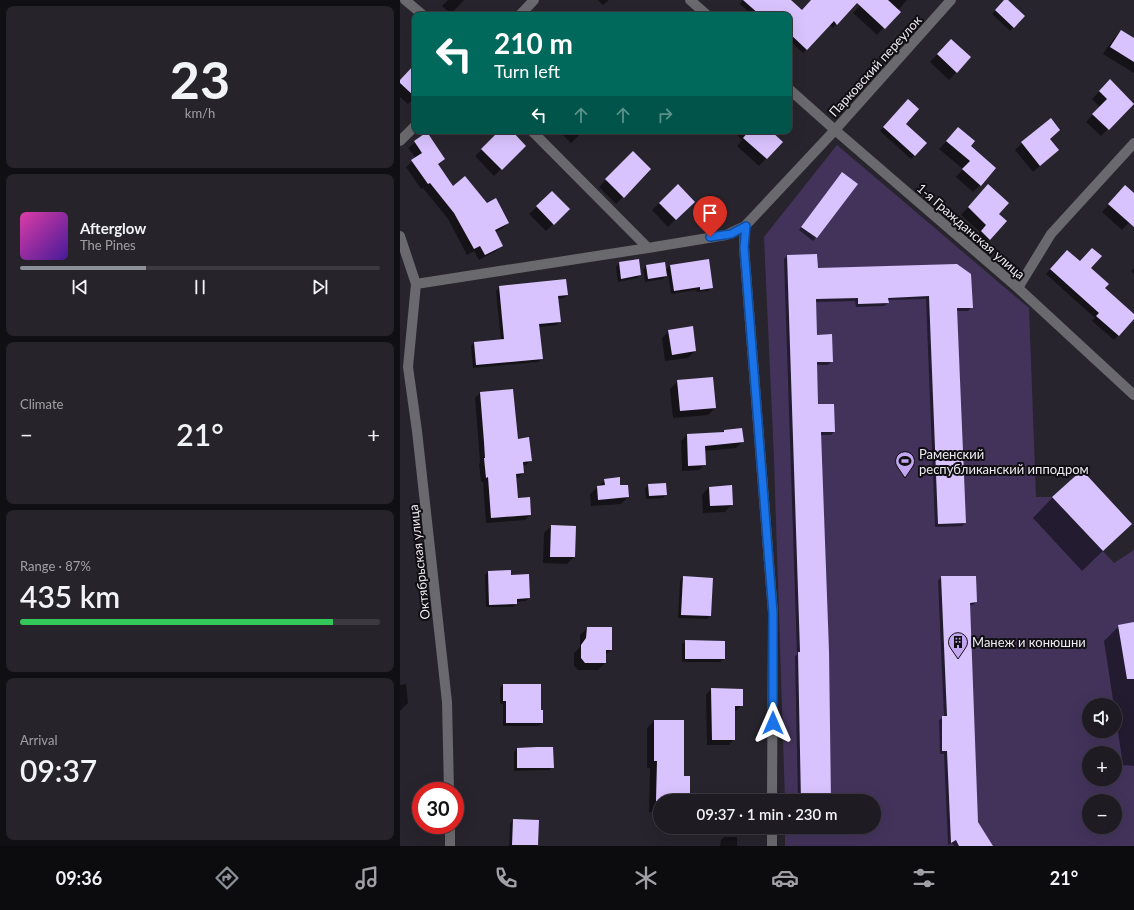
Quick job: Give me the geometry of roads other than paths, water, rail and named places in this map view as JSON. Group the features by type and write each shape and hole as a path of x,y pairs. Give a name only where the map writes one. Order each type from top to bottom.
{"street":[{"path":"405,0 419,12"},
{"path":"523,12 534,0"},
{"path":"690,0 704,12"},
{"name":"Парковский переулок","path":"746,226 835,130 950,0"},
{"name":"1-я Гражданская улица","path":"792,92 1018,288 1134,395"},
{"path":"400,142 412,129"},
{"path":"535,134 648,248"},
{"path":"1018,288 1051,234 1134,143"},
{"path":"400,236 416,284 731,234 746,226"},
{"path":"746,226 744,247 773,613 772,794"},
{"name":"Октябрьская улица","path":"416,284 408,367 418,438 447,702 449,782"},
{"path":"450,834 450,846"},
{"path":"772,834 772,846"}],"place":[{"name":"Раменский республиканский ипподром","path":"905,478"},
{"name":"Манеж и конюшни","path":"958,659"}]}
